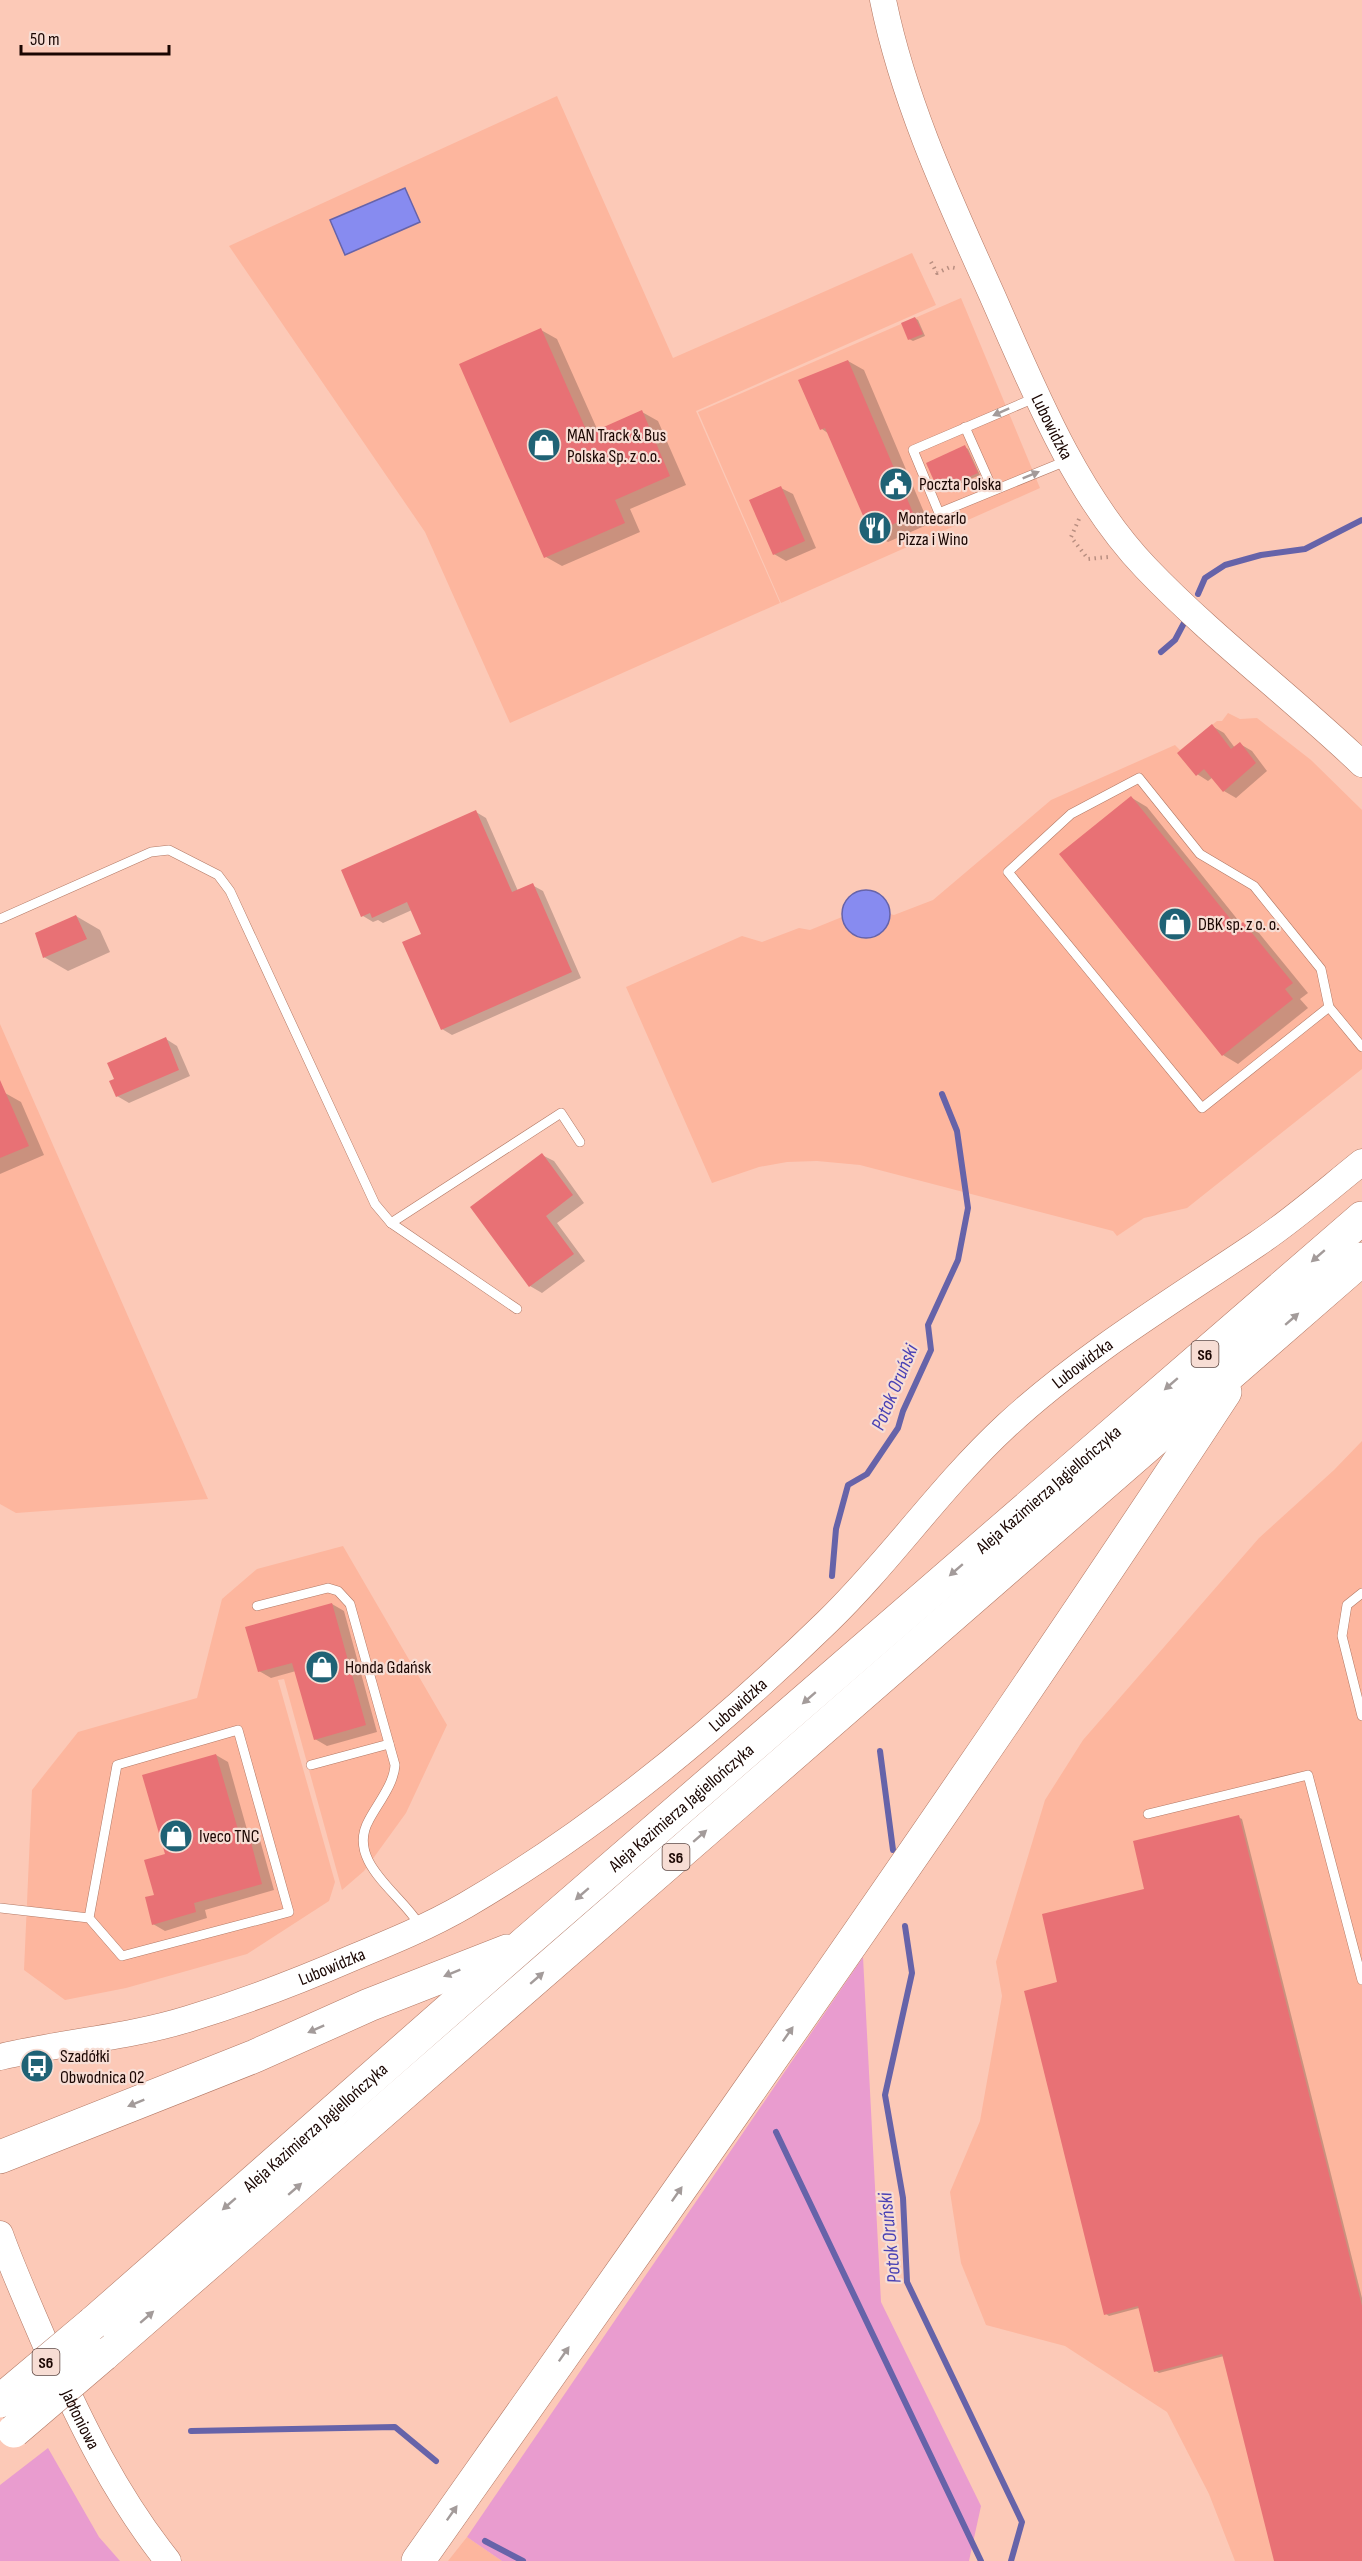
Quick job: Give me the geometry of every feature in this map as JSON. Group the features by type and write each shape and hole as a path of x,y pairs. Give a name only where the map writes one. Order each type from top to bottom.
{"highway":[{"name":"Aleja Kazimierza Jagiellończyka","path":"0,2401 93,2323 525,1943 1362,1218"},
{"name":"Aleja Kazimierza Jagiellończyka","path":"7,2437 429,2073 1362,1259"},
{"path":"418,2561 693,2172 1074,1622 1248,1358"},
{"path":"0,2157 255,2056 369,2005 525,1943"}],"street":[{"name":"Lubowidzka","path":"883,0 892,47 910,102 970,245 1068,460 1112,525 1145,567 1362,764"},
{"name":"Lubowidzka","path":"0,2057 184,2021 305,1978 463,1906 555,1849 650,1778 757,1688 828,1621 893,1552 942,1493 1004,1428 1050,1388 1179,1294 1260,1242 1362,1162"},
{"name":"Jabłoniowa","path":"0,2234 80,2422 112,2483 168,2561"}],"lane":[{"path":"1037,396 913,450 939,513 1068,460"},
{"path":"965,427 993,490"},
{"path":"1329,1007 1202,1108 1008,872 1071,814 1139,778 1200,854 1254,886 1321,969 1329,1007 1362,1047"},
{"path":"0,919 151,852 169,850 218,875 230,891 375,1204 391,1223 517,1309"},
{"path":"391,1223 561,1113 580,1143"},
{"path":"257,1606 328,1588 338,1591 350,1604 389,1744 394,1770 366,1824 363,1833 364,1850 373,1868 411,1911 421,1927"},
{"path":"1362,1593 1347,1605 1342,1636 1362,1716"},
{"path":"0,1908 89,1917 122,1956 289,1912 238,1730 117,1765 89,1917"},
{"path":"311,1765 389,1744"},
{"path":"1148,1814 1308,1774 1362,1980"},
{"path":"471,2005 490,1976"},
{"path":"480,2015 511,2001"},
{"path":"407,2048 438,2034"},
{"path":"429,2073 447,2044"}],"path":[{"path":"1071,537 1088,559"}],"shaded area":[{"path":"557,96 673,358 912,253 936,305 696,411 780,603 510,723 425,532 229,246"},
{"path":"961,298 1040,488 781,603 698,412"},
{"path":"1228,713 1240,719 1257,718 1311,760 1362,810 1362,1069 1187,1208 1144,1218 1117,1236 1113,1231 860,1165 817,1161 787,1162 759,1167 712,1183 626,987 742,936 762,942 799,928 810,930 842,917 847,900 854,893 863,890 880,895 887,902 890,914 894,915 933,900 1051,800 1175,745 1180,750 1217,721 1222,721"},
{"path":"0,1024 208,1499 16,1513 0,1504"},
{"path":"1362,1441 1362,2561 1235,2561 1209,2494 1167,2412 1065,2346 986,2325 961,2263 950,2192 980,2121 1002,1996 996,1962 1045,1800 1083,1740 1259,1538 1334,1470"},
{"name":"Iveco TNC","path":"343,1546 447,1725 406,1813 364,1871 342,1890 284,1679 278,1680 335,1882 329,1901 247,1954 126,1988 65,2000 24,1970 32,1790 78,1732 197,1698 222,1599 257,1569"},
{"path":"863,1957 881,2302 981,2506 969,2561 502,2561 467,2537"},
{"path":"48,2448 99,2537 120,2561 0,2561 0,2485"},
{"path":"467,2537 502,2561 448,2561"}],"water":[{"path":"405,188 420,222 345,255 330,220"},
{"path":"866,890 883,897 890,914 883,931 866,938 849,931 842,914 849,897"}],"building":[{"path":"915,317 923,334 908,340 901,323"},
{"name":"MAN Track & Bus Polska Sp. z o.o.","path":"541,328 588,434 642,410 670,476 615,500 625,523 544,558 459,364"},
{"path":"848,360 914,515 871,534 825,428 820,430 798,380"},
{"path":"965,445 978,473 938,490 926,463"},
{"path":"781,486 805,541 773,555 749,500"},
{"path":"1212,724 1231,749 1240,742 1256,763 1223,792 1204,769 1196,776 1177,753"},
{"name":"DBK sp. z o. o.","path":"1131,796 1237,927 1243,922 1293,983 1285,989 1293,999 1222,1056 1059,854"},
{"path":"476,810 512,892 533,883 572,972 441,1030 402,942 421,934 407,902 372,918 370,913 361,917 341,870"},
{"path":"76,915 87,939 43,958 35,933"},
{"path":"166,1037 179,1070 116,1097 109,1081 114,1079 107,1063"},
{"path":"0,1080 29,1146 0,1158"},
{"path":"542,1153 573,1195 546,1216 574,1254 529,1287 470,1207"},
{"name":"Honda Gdańsk","path":"332,1603 366,1725 314,1740 292,1663 258,1672 245,1627"},
{"path":"216,1754 239,1833 248,1831 262,1884 194,1903 196,1912 152,1925 145,1897 154,1895 144,1860 165,1854 142,1775"},
{"path":"1239,1815 1362,2306 1362,2561 1274,2561 1222,2354 1154,2372 1138,2306 1104,2315 1024,1991 1057,1982 1042,1914 1144,1889 1133,1841"}],"waterway":[{"name":"Potok Oruński","path":"1198,594 1205,578 1225,565 1261,555 1305,549 1362,520"},
{"name":"Potok Oruński","path":"1161,652 1175,640 1184,623"},
{"name":"Potok Oruński","path":"832,1576 836,1529 848,1485 867,1474 898,1428 903,1411 931,1350 928,1325 958,1260 968,1208 957,1131 942,1094"},
{"name":"Potok Oruński","path":"880,1751 893,1850"},
{"name":"Potok Oruński","path":"905,1926 912,1973 885,2095 903,2198 907,2282 1022,2522 1011,2561"},
{"path":"776,2132 981,2561"},
{"path":"191,2431 395,2427 436,2461"},
{"path":"485,2541 523,2561"}],"place":[{"name":"MAN Track & Bus Polska Sp. z o.o.","path":"544,445"},
{"name":"Poczta Polska","path":"896,484"},
{"name":"Montecarlo Pizza i Wino","path":"875,528"},
{"name":"DBK sp. z o. o.","path":"1175,924"},
{"name":"Honda Gdańsk","path":"322,1667"},
{"name":"Iveco TNC","path":"176,1836"},
{"name":"Szadółki Obwodnica 02","path":"37,2066"}]}
